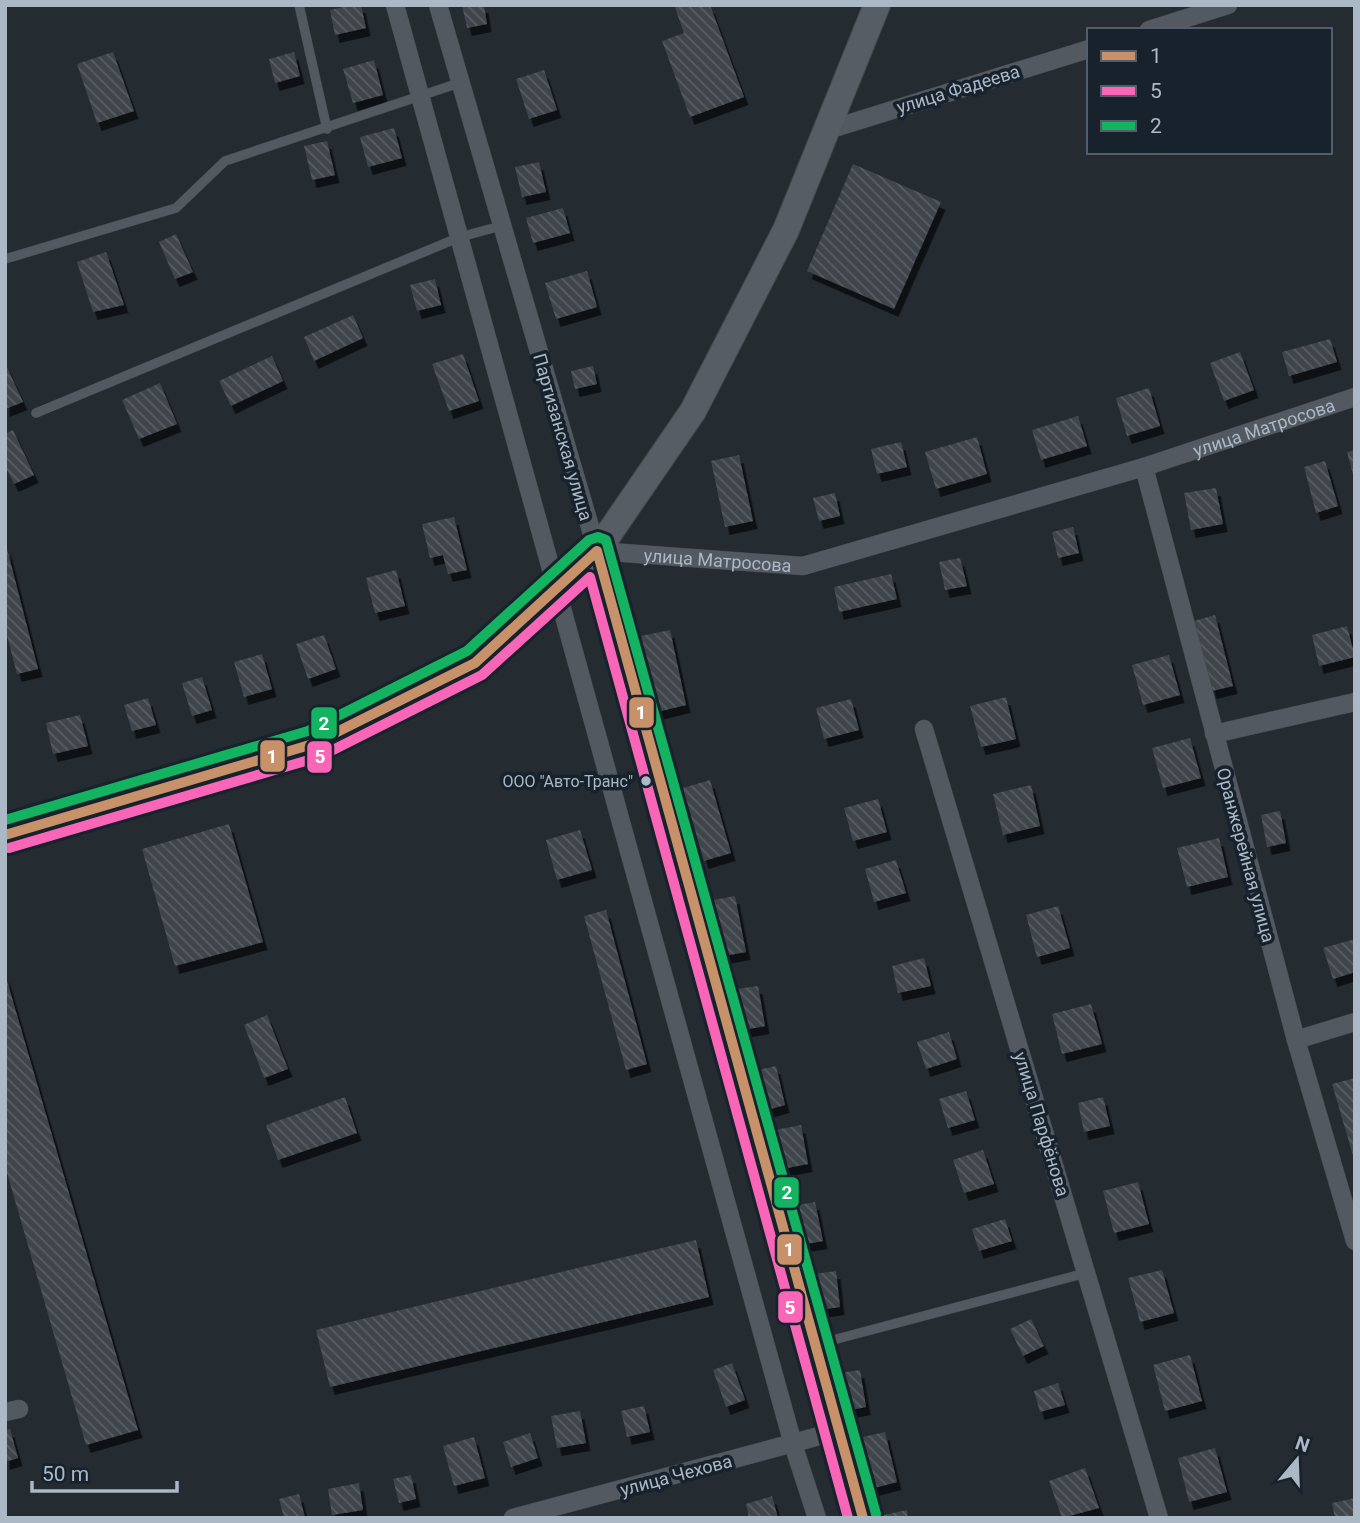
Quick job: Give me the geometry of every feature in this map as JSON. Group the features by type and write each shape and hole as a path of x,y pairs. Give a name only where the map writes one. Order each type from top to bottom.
{"main road":[{"path":"5,835 313,744 475,663 597,551 693,411 786,230 877,5"}],"street":[{"path":"395,5 793,1444 817,1518"},
{"name":"Партизанская улица","path":"438,5 597,551 863,1518"},
{"path":"1155,28 1228,5"},
{"name":"улица Фадеева","path":"828,130 1087,50"},
{"name":"улица Матросова","path":"597,551 803,566 1144,467 1355,397"},
{"name":"Оранжерейная улица","path":"1144,467 1296,1040 1355,1241"},
{"path":"1214,734 1355,702"},
{"name":"улица Парфёнова","path":"924,729 1159,1518"},
{"path":"1296,1040 1355,1021"},
{"name":"улица Чехова","path":"513,1518 838,1431"}],"lane":[{"path":"299,5 327,129"},
{"path":"5,258 176,208 225,161 459,83"},
{"path":"36,413 460,237 501,226"},
{"path":"814,1345 1086,1273"}],"building":[{"path":"361,5 366,28 335,35 330,10"},
{"path":"462,5 484,5 487,24 467,28"},
{"path":"674,5 710,5 744,97 690,117 662,41 684,33"},
{"path":"113,52 134,111 97,123 77,64"},
{"path":"294,52 300,76 275,83 269,59"},
{"path":"374,60 383,95 353,103 343,69"},
{"path":"544,70 557,110 529,119 516,79"},
{"path":"394,128 402,158 368,167 360,137"},
{"path":"327,141 335,175 312,180 304,146"},
{"path":"539,162 546,192 522,197 515,167"},
{"path":"853,164 941,202 894,309 807,271"},
{"path":"563,208 570,233 533,243 526,218"},
{"path":"176,234 193,272 175,279 159,242"},
{"path":"106,252 124,305 93,312 77,262"},
{"path":"587,271 597,307 556,319 545,283"},
{"path":"435,279 441,305 417,311 410,285"},
{"path":"353,315 363,338 314,361 304,337"},
{"path":"1330,339 1337,362 1289,376 1282,352"},
{"path":"1240,352 1254,390 1224,401 1210,363"},
{"path":"463,354 479,401 449,411 432,364"},
{"path":"272,356 283,381 231,406 219,381"},
{"path":"5,363 23,402 5,409"},
{"path":"593,366 597,384 575,389 571,371"},
{"path":"160,383 177,424 139,439 122,400"},
{"path":"1149,388 1160,426 1127,436 1116,398"},
{"path":"1078,416 1087,446 1041,460 1032,430"},
{"path":"13,430 34,475 14,484 5,466 5,434"},
{"path":"977,437 987,474 936,489 925,452"},
{"path":"901,442 907,467 877,474 871,449"},
{"path":"1355,450 1355,478 1354,478 1347,452"},
{"path":"739,455 753,521 725,527 711,461"},
{"path":"1325,461 1338,506 1316,513 1304,467"},
{"path":"1216,488 1223,524 1191,530 1184,493"},
{"path":"835,493 840,516 819,521 813,498"},
{"path":"454,517 467,570 448,574 443,555 430,558 422,524"},
{"path":"1073,527 1079,553 1058,558 1052,532"},
{"path":"6,545 38,669 17,674 5,628"},
{"path":"960,558 967,586 945,590 939,562"},
{"path":"396,570 405,606 375,613 366,578"},
{"path":"891,574 897,599 839,612 834,587"},
{"path":"1215,615 1233,686 1212,691 1194,621"},
{"path":"1347,626 1355,657 1319,666 1312,635"},
{"path":"670,630 686,705 657,712 641,636"},
{"path":"324,635 336,669 308,679 296,644"},
{"path":"262,654 272,689 244,697 234,662"},
{"path":"1169,655 1180,695 1143,705 1132,665"},
{"path":"202,677 212,710 192,716 182,683"},
{"path":"1006,697 1016,739 981,747 970,706"},
{"path":"148,698 156,725 132,731 124,705"},
{"path":"851,699 859,730 824,739 816,708"},
{"path":"80,715 88,746 53,754 46,723"},
{"path":"1190,738 1201,778 1163,788 1152,748"},
{"path":"710,780 731,853 704,861 683,788"},
{"path":"1031,785 1040,826 1003,835 993,794"},
{"path":"878,799 887,832 853,841 844,808"},
{"path":"1280,811 1286,843 1267,847 1261,815"},
{"path":"229,824 263,942 175,966 142,849"},
{"path":"580,830 592,870 557,880 546,840"},
{"path":"1219,838 1228,877 1187,887 1177,848"},
{"path":"896,860 906,893 874,902 865,869"},
{"path":"735,896 746,952 724,956 713,900"},
{"path":"1058,906 1070,948 1037,957 1026,915"},
{"path":"606,910 647,1064 626,1070 584,916"},
{"path":"1355,939 1355,972 1333,979 1323,948"},
{"path":"924,958 931,986 898,993 892,966"},
{"path":"5,974 138,1430 86,1445 5,1166"},
{"path":"758,986 765,1026 743,1030 736,989"},
{"path":"1091,1004 1102,1044 1062,1054 1052,1014"},
{"path":"267,1015 288,1069 264,1078 244,1025"},
{"path":"949,1032 957,1059 926,1069 917,1042"},
{"path":"776,1066 785,1105 767,1110 758,1070"},
{"path":"1355,1078 1355,1158 1354,1159 1332,1084"},
{"path":"966,1091 975,1120 948,1128 939,1099"},
{"path":"345,1097 357,1133 278,1160 266,1125"},
{"path":"1103,1097 1110,1126 1084,1132 1078,1103"},
{"path":"801,1125 808,1164 782,1169 775,1130"},
{"path":"983,1150 994,1184 964,1193 953,1160"},
{"path":"1138,1182 1149,1224 1114,1233 1103,1191"},
{"path":"815,1202 823,1241 805,1244 798,1205"},
{"path":"1005,1219 1012,1241 979,1251 972,1229"},
{"path":"696,1240 709,1297 330,1387 316,1330"},
{"path":"1162,1270 1174,1313 1140,1322 1128,1278"},
{"path":"836,1271 840,1307 819,1310 815,1274"},
{"path":"1031,1319 1044,1346 1023,1356 1010,1329"},
{"path":"1190,1355 1202,1401 1165,1411 1153,1365"},
{"path":"732,1363 745,1400 726,1407 713,1370"},
{"path":"860,1370 866,1407 846,1411 840,1373"},
{"path":"1058,1383 1065,1405 1040,1412 1034,1391"},
{"path":"644,1406 650,1432 627,1437 621,1411"},
{"path":"580,1411 586,1443 557,1448 551,1416"},
{"path":"10,1429 18,1458 5,1462 5,1430"},
{"path":"885,1432 897,1482 870,1489 858,1438"},
{"path":"530,1433 538,1458 511,1467 503,1442"},
{"path":"474,1437 485,1478 454,1486 443,1446"},
{"path":"1215,1448 1227,1492 1189,1502 1178,1458"},
{"path":"1085,1468 1099,1508 1062,1518 1049,1481"},
{"path":"411,1475 416,1499 399,1503 393,1479"},
{"path":"359,1483 363,1510 332,1515 328,1489"},
{"path":"299,1494 305,1518 284,1518 279,1499"},
{"path":"772,1496 778,1518 749,1518 746,1504"},
{"path":"1355,1498 1355,1518 1335,1518 1332,1503"},
{"path":"907,1510 908,1518 879,1518 879,1516"}],"transit line":[{"name":"2","path":"5,820 308,731 467,651 589,540 598,537 606,540 876,1514"},
{"name":"1","path":"5,835 313,744 475,663 597,551 863,1518"},
{"name":"5","path":"9,848 319,757 482,675 590,577 848,1518"}],"place":[{"name":"ООО \"Авто-Транс\"","path":"646,781"}]}
